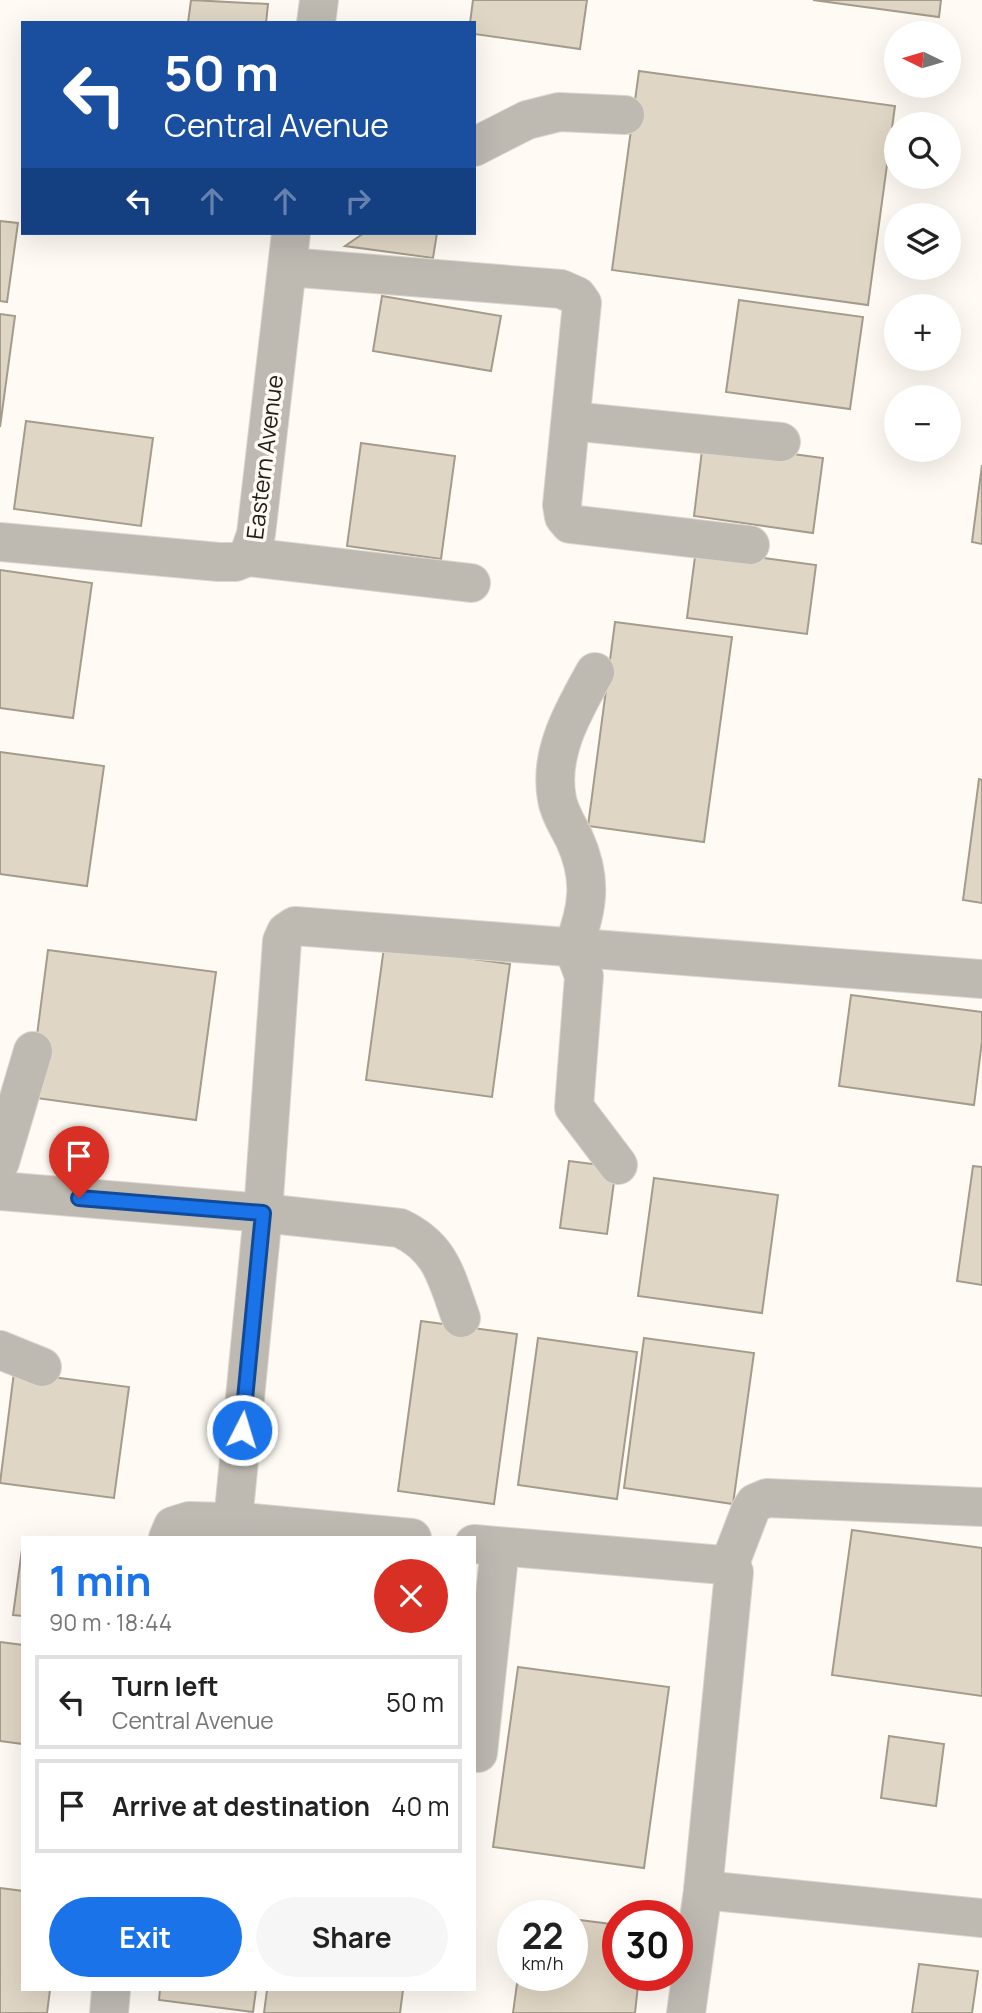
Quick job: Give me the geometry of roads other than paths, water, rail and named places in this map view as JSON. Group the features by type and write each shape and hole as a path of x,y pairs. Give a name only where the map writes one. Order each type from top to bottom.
{"street":[{"path":"316,21 319,0"},
{"path":"476,146 527,120 559,111 625,115"},
{"path":"293,243 567,291 582,303 562,505 564,517 570,524 750,545"},
{"name":"Eastern Avenue","path":"0,542 219,562 235,562 248,557 256,534 293,243"},
{"path":"572,411 781,434"},
{"path":"248,557 471,583"},
{"path":"594,672 565,728 556,784 557,800 587,874 586,915 573,947 584,976 574,1107 618,1165"},
{"path":"231,1521 263,1213 282,941 286,932 295,926 307,925 982,979"},
{"path":"0,1162 33,1051"},
{"path":"0,1191 263,1213 400,1228 420,1238 436,1252 461,1318"},
{"path":"0,1350 42,1367"},
{"path":"686,2013 703,1890 735,1577 729,1566 750,1511 755,1503 766,1498 982,1507"},
{"path":"169,1536 173,1526 180,1522 231,1521 391,1536"},
{"path":"478,1754 487,1545 729,1566"},
{"path":"703,1890 980,1913"},
{"path":"108,2013 111,1991"}]}
